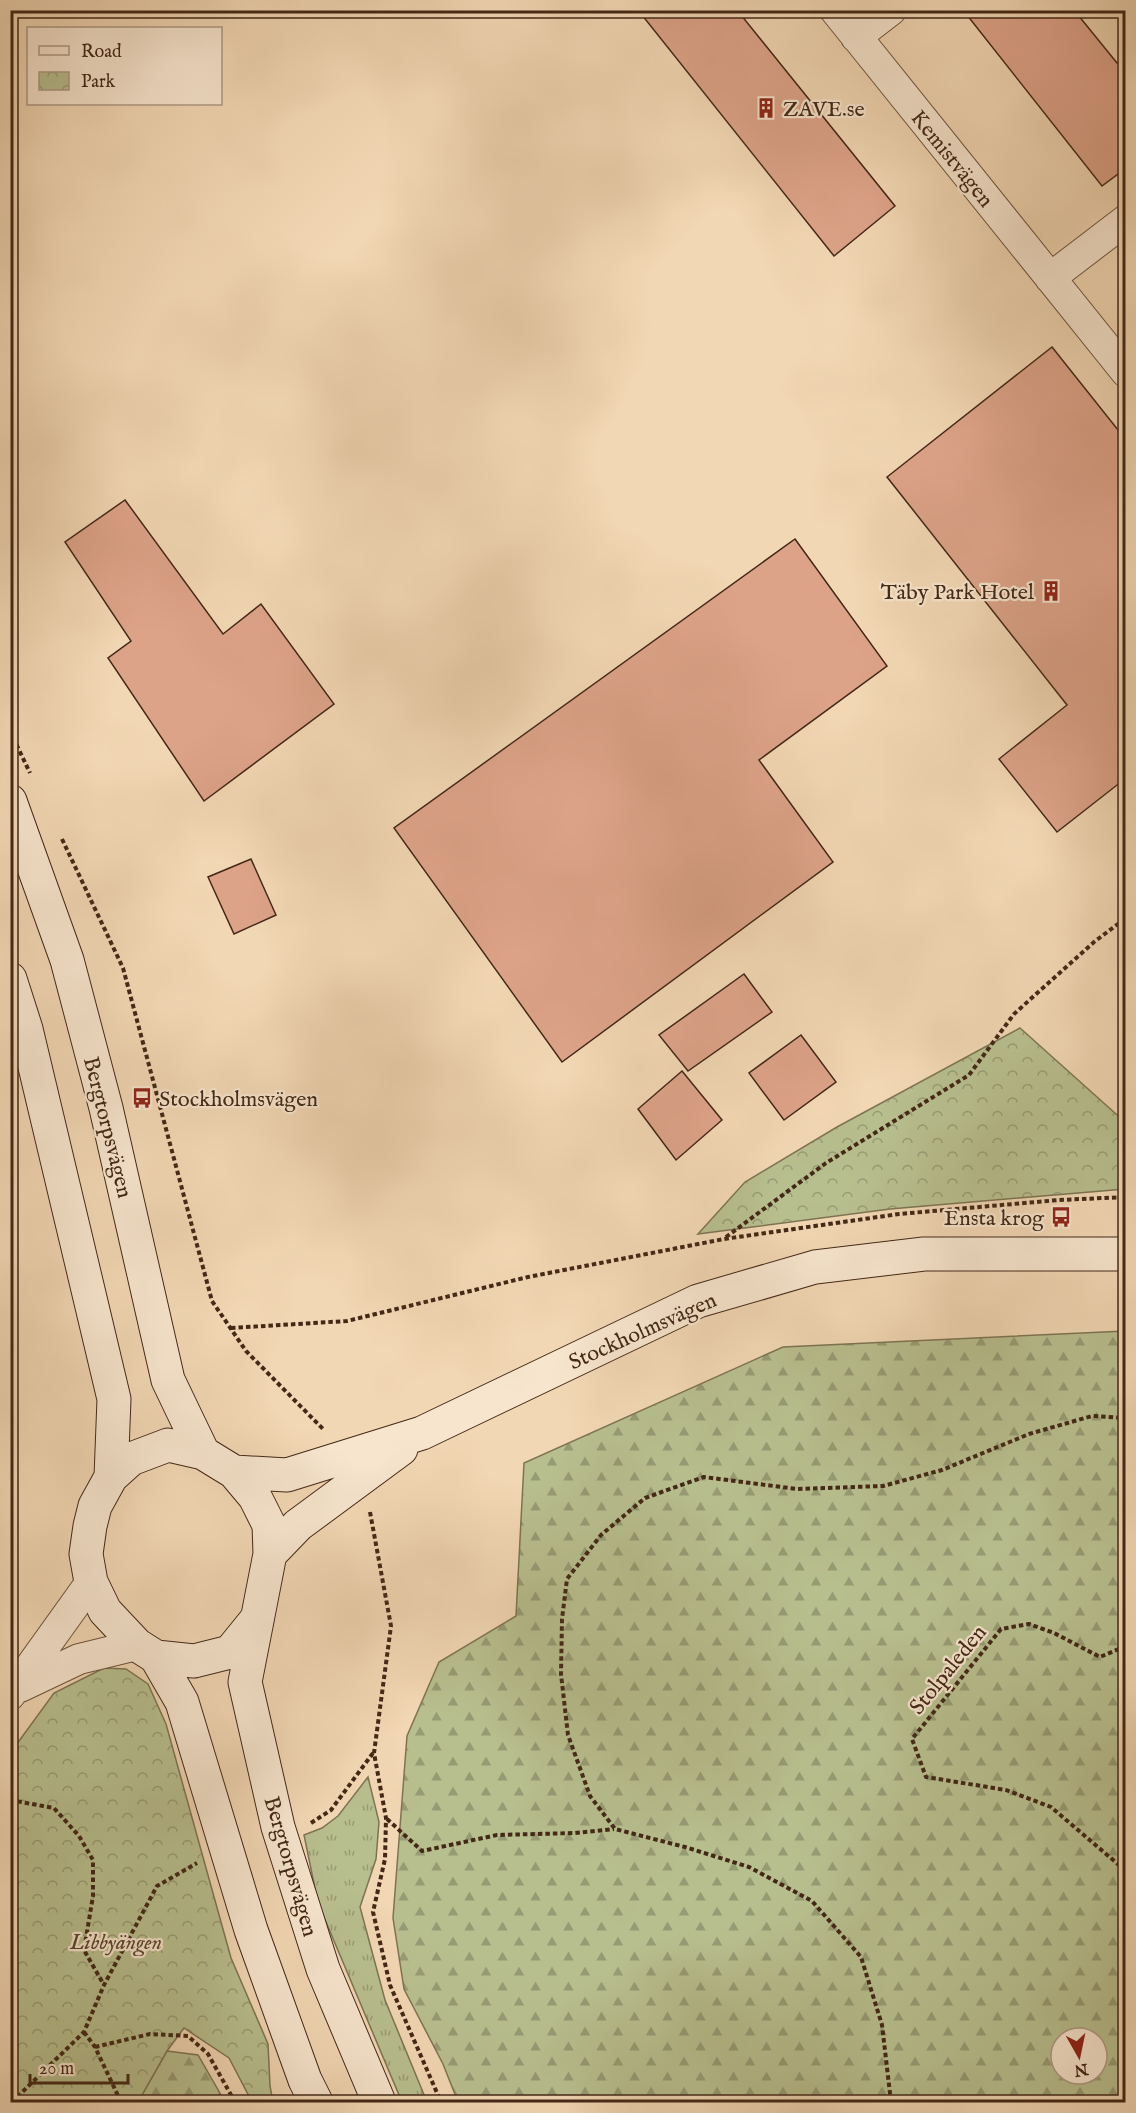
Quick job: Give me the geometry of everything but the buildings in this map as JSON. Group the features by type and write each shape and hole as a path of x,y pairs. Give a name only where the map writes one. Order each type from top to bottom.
{"main road":[{"name":"Bergtorpsvägen","path":"10,801 67,960 106,1108 168,1380 203,1453"},
{"path":"10,979 26,1029 114,1399 111,1477"},
{"name":"Stockholmsvägen","path":"234,1472 287,1475 422,1433 698,1301 815,1267 924,1254 1125,1254"},
{"name":"Stockholmsvägen","path":"270,1554 298,1525 422,1433"},
{"path":"146,1651 194,1660 230,1652 256,1620 270,1554 269,1525 255,1497 234,1472 203,1453 168,1445 131,1458 111,1477 96,1506 90,1526 86,1554 91,1582 105,1611 146,1651 182,1702 251,1930 305,2080 316,2103"},
{"name":"Bergtorpsvägen","path":"256,1620 245,1682 278,1827 323,1969 379,2103"}],"street":[{"name":"Kemistvägen","path":"835,10 1125,372"},
{"path":"856,37 891,10"},
{"path":"1050,278 1125,220"},
{"path":"14,1692 91,1582"},
{"path":"14,1692 79,1659 146,1651"}],"path":[{"path":"10,731 31,774"},
{"path":"62,839 123,968 212,1301 246,1351 326,1431"},
{"path":"724,1239 826,1163 969,1075 1014,1014 1094,942 1125,918"},
{"path":"231,1328 347,1321 528,1277 724,1239 898,1214 1059,1200 1125,1197"},
{"path":"615,1829 590,1796 568,1736 561,1674 562,1619 567,1579 601,1535 645,1498 704,1477 796,1489 883,1486 942,1470 1029,1434 1092,1416 1125,1418"},
{"path":"369,1505 391,1626 374,1752 386,1818 385,1859 373,1912 390,1985 441,2103"},
{"name":"Stolpaleden","path":"1125,1646 1100,1658 1054,1633 1029,1624 1001,1629 912,1739 927,1777 1006,1790 1051,1806 1125,1871"},
{"path":"308,1825 332,1810 374,1752"},
{"path":"10,1800 54,1808 79,1836 93,1860 93,1896 84,1950 104,1985"},
{"path":"386,1818 422,1851 497,1835 575,1833 615,1829 749,1867 812,1901 861,1957 882,2025 891,2103"},
{"path":"12,2103 84,2032 104,1985 157,1886 200,1861"},
{"path":"84,2032 95,2047 121,2103"},
{"path":"95,2047 150,2034 188,2036 208,2054 236,2103"}],"green space":[{"path":"1020,1028 1125,1122 1125,1189 890,1209 698,1234 745,1182 837,1127"},
{"path":"1125,1331 1125,2102 458,2102 443,2064 404,1989 393,1918 407,1736 439,1662 516,1616 524,1463 783,1347"},
{"name":"Libbyängen","path":"104,1668 126,1669 148,1684 166,1724 231,1958 268,2044 273,2102 252,2102 229,2058 184,2028 167,2051 138,2102 11,2102 11,1752 54,1693"},
{"path":"368,1777 379,1822 376,1859 360,1907 385,2000 427,2102 402,2102 318,1903 304,1835 322,1828 338,1816"},
{"path":"167,2051 198,2055 225,2102 138,2102"}],"place":[{"name":"ZAVE.se","path":"766,108"},
{"name":"Täby Park Hotel","path":"1051,591"},
{"name":"Stockholmsvägen","path":"142,1098"},
{"name":"Ensta krog","path":"1061,1217"}]}
